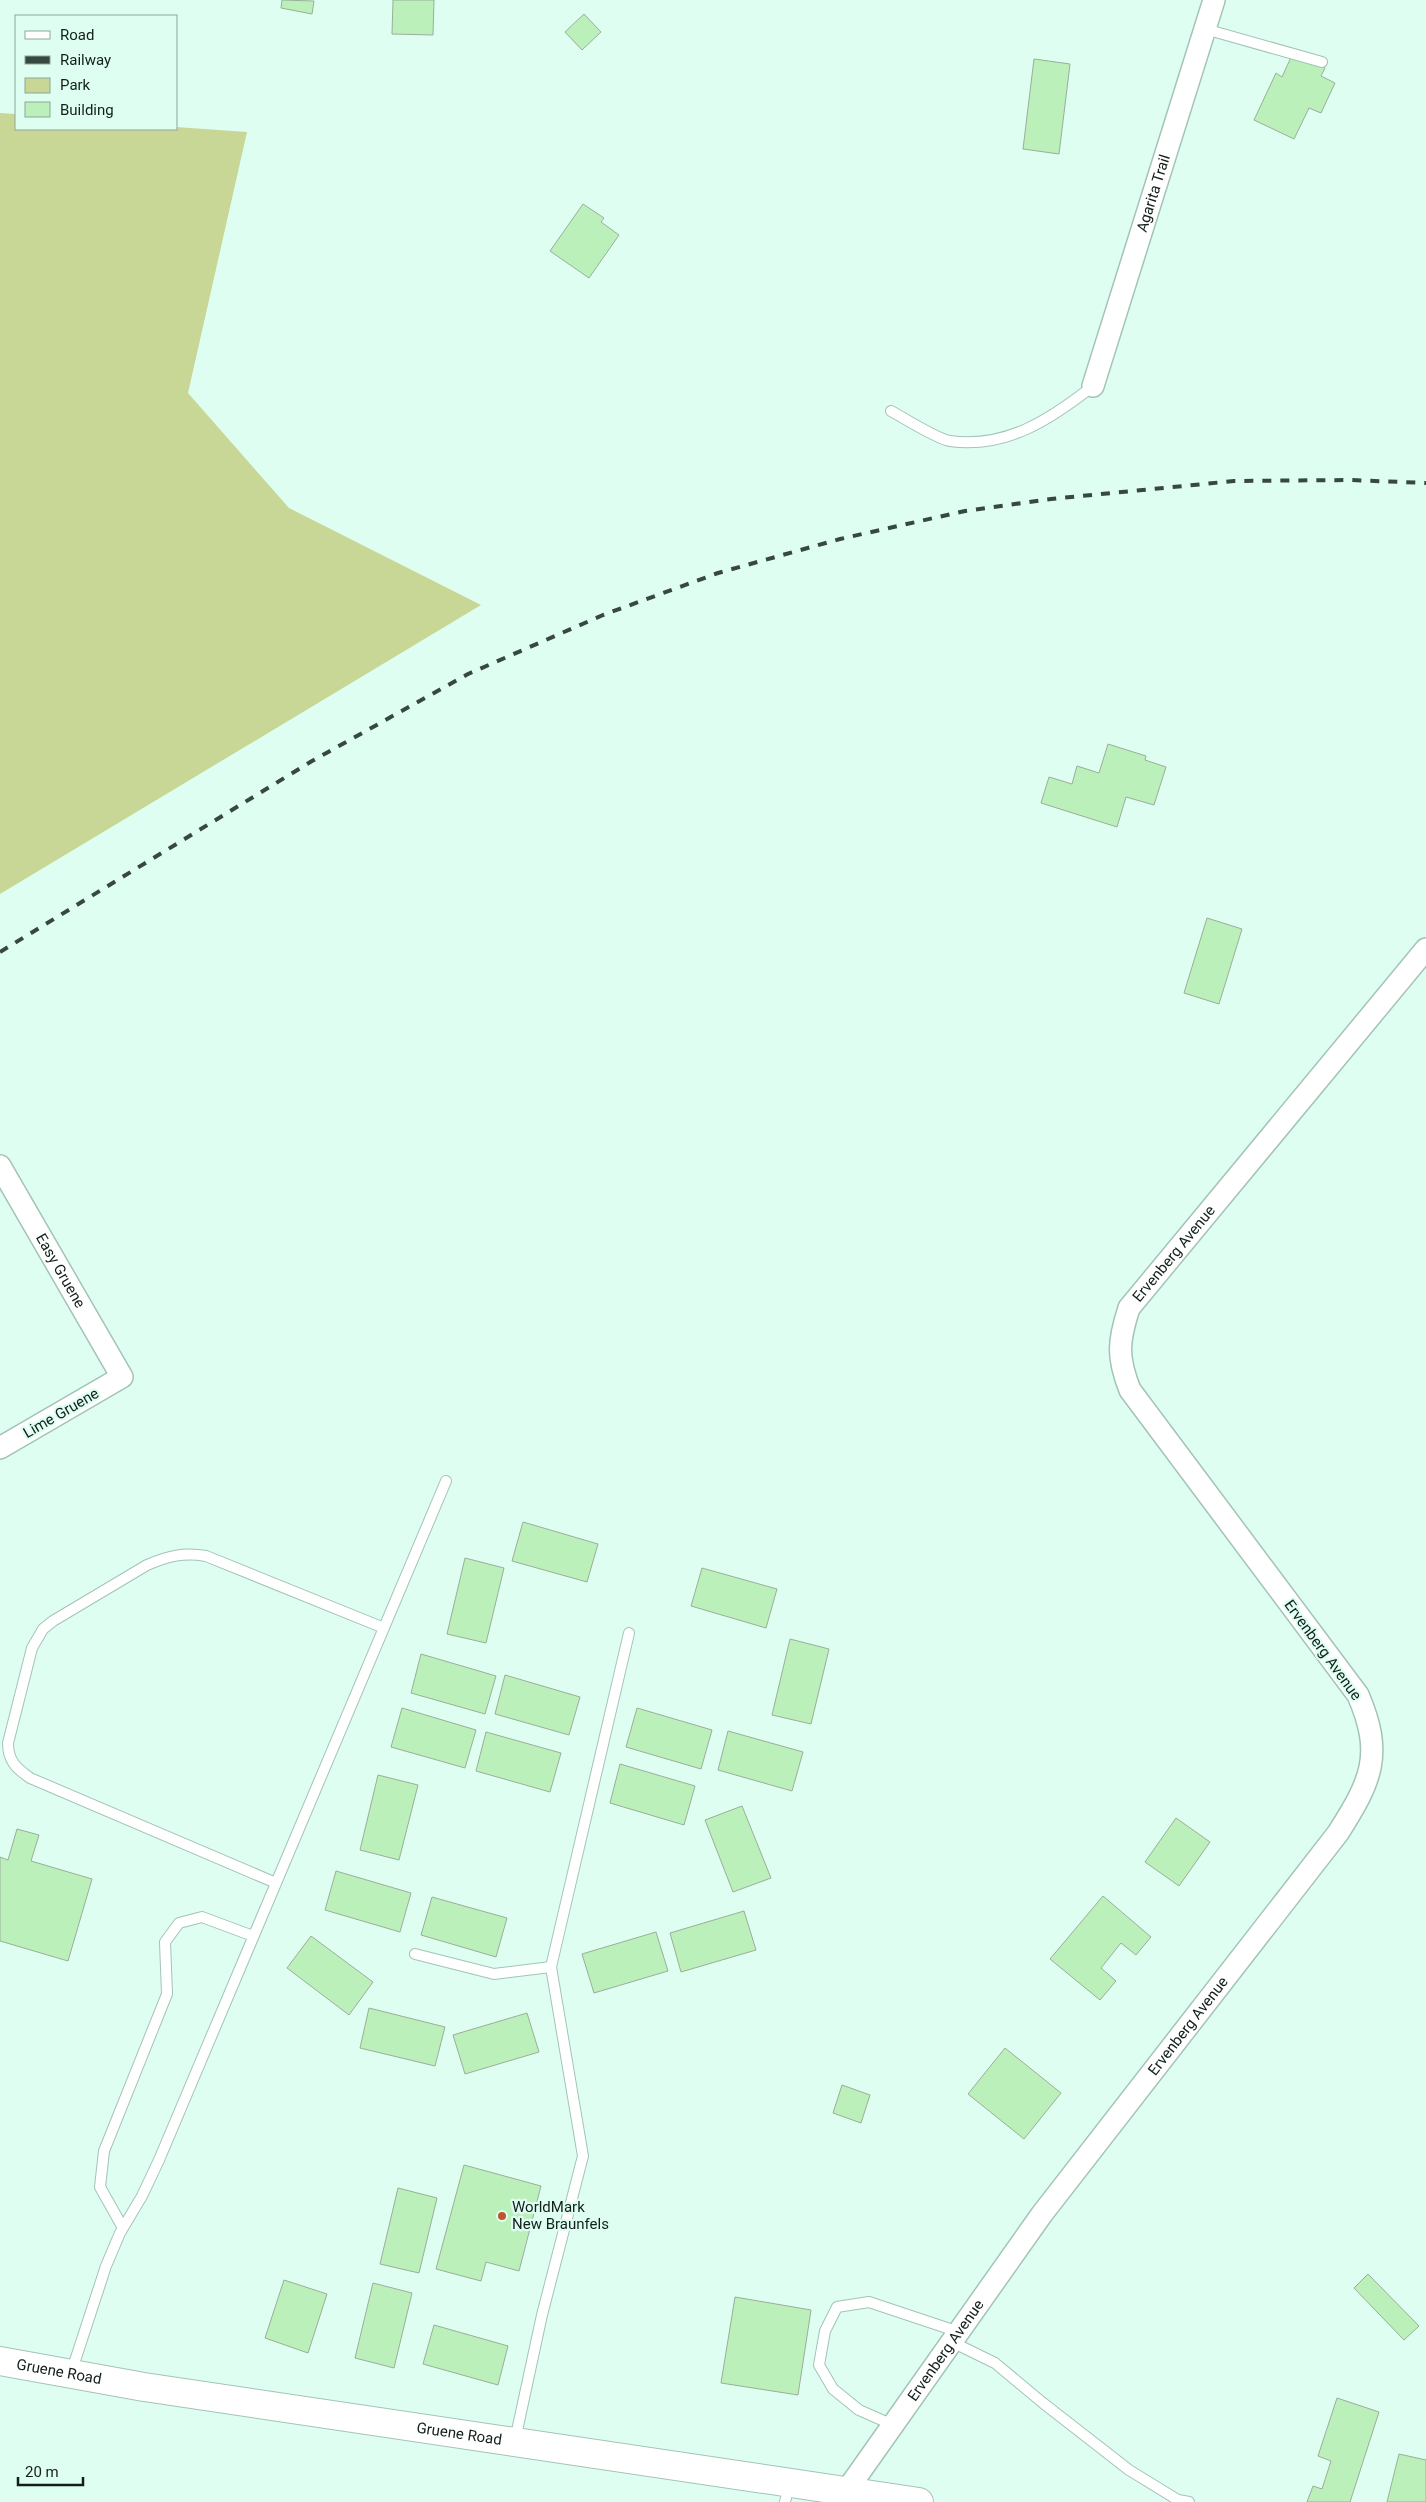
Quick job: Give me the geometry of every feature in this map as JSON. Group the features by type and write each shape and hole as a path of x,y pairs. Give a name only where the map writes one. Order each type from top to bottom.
{"street":[{"name":"Agarita Trail","path":"1093,386 1214,0"},
{"name":"Ervenberg Avenue","path":"847,2490 1042,2214 1338,1833 1357,1804 1369,1777 1373,1749 1370,1721 1358,1695 1130,1390 1121,1368 1119,1351 1121,1332 1129,1308 1426,949"},
{"name":"Easy Gruene","path":"0,1166 122,1377"},
{"name":"Lime Gruene","path":"0,1448 122,1377"},
{"name":"Gruene Road","path":"0,2361 154,2389 515,2441 788,2492 847,2490 910,2501"}],"lane":[{"path":"1205,29 1322,62"},
{"path":"891,411 948,441 984,440 1025,432 1062,411 1093,386"},
{"path":"71,2374 106,2266 123,2228 142,2196 159,2160 446,1481"},
{"path":"276,1883 30,1778 18,1769 8,1755 8,1743 32,1648 43,1629 62,1616 147,1565 163,1558 190,1553 206,1556 384,1628"},
{"path":"515,2441 542,2315 583,2156 551,1968 629,1633"},
{"path":"123,2228 100,2187 104,2151 167,1994 165,1942 179,1923 202,1917 253,1936"},
{"path":"415,1954 494,1974 551,1968"},
{"path":"893,2425 859,2410 833,2389 819,2365 825,2331 837,2307 869,2302 955,2337 995,2363 1128,2470 1178,2500 1190,2502"},
{"path":"1162,2502 1163,2491"}],"green space":[{"path":"0,113 15,114 15,130 178,130 178,127 247,132 188,393 289,508 481,605 0,894"}],"building":[{"path":"282,0 314,1 312,14 281,8"},
{"path":"393,0 434,0 433,35 392,34"},
{"path":"584,14 601,32 582,50 565,32"},
{"path":"1293,53 1325,68 1321,76 1335,83 1321,113 1309,108 1294,139 1254,120 1276,73 1282,77"},
{"path":"1034,59 1070,64 1059,154 1023,149"},
{"path":"583,204 604,218 601,222 619,235 589,278 550,251"},
{"path":"1108,744 1146,756 1145,760 1166,767 1154,805 1126,797 1117,827 1041,803 1049,777 1072,784 1077,766 1099,773"},
{"path":"1207,918 1242,929 1219,1004 1184,993"},
{"path":"523,1522 598,1544 587,1582 512,1561"},
{"path":"465,1558 504,1568 486,1643 447,1634"},
{"path":"702,1568 777,1589 766,1628 691,1606"},
{"path":"790,1639 829,1649 811,1724 772,1715"},
{"path":"421,1654 496,1676 485,1714 411,1693"},
{"path":"505,1675 580,1697 569,1735 495,1714"},
{"path":"402,1708 476,1730 465,1768 391,1747"},
{"path":"637,1708 712,1730 701,1769 626,1747"},
{"path":"728,1731 803,1752 792,1791 718,1770"},
{"path":"486,1732 561,1753 550,1792 476,1771"},
{"path":"620,1764 695,1786 684,1825 610,1803"},
{"path":"378,1775 418,1785 399,1860 360,1850"},
{"path":"742,1806 771,1878 733,1892 705,1820"},
{"path":"1176,1818 1210,1842 1179,1886 1145,1862"},
{"path":"17,1829 39,1835 31,1861 92,1879 68,1961 0,1941 0,1857 8,1860"},
{"path":"336,1871 411,1893 400,1932 325,1910"},
{"path":"1103,1896 1151,1937 1136,1955 1121,1943 1101,1968 1116,1981 1100,2000 1050,1959"},
{"path":"432,1897 507,1918 496,1957 421,1935"},
{"path":"744,1911 756,1950 681,1972 670,1933"},
{"path":"656,1932 668,1971 594,1993 582,1954"},
{"path":"311,1936 373,1982 349,2015 287,1968"},
{"path":"369,2008 445,2027 435,2066 360,2048"},
{"path":"527,2013 539,2052 465,2074 453,2035"},
{"path":"1005,2048 1061,2093 1024,2139 968,2094"},
{"path":"842,2085 870,2095 861,2123 833,2113"},
{"path":"464,2165 541,2186 519,2271 486,2262 481,2281 436,2269"},
{"path":"398,2188 437,2198 419,2273 380,2264"},
{"path":"1368,2274 1419,2326 1404,2340 1354,2288"},
{"path":"284,2280 327,2294 308,2353 265,2338"},
{"path":"373,2283 412,2293 394,2368 355,2358"},
{"path":"735,2297 811,2310 798,2395 721,2383"},
{"path":"434,2325 508,2346 498,2385 423,2364"},
{"path":"1337,2398 1379,2412 1350,2502 1307,2502 1313,2486 1322,2489 1331,2461 1318,2456"},
{"path":"1399,2454 1426,2460 1426,2502 1387,2502"}],"railway":[{"path":"0,952 312,761 468,674 603,615 718,573 840,539 965,511 1051,499 1234,481 1351,480 1426,483"}],"place":[{"name":"WorldMark New Braunfels","path":"502,2216"}]}
